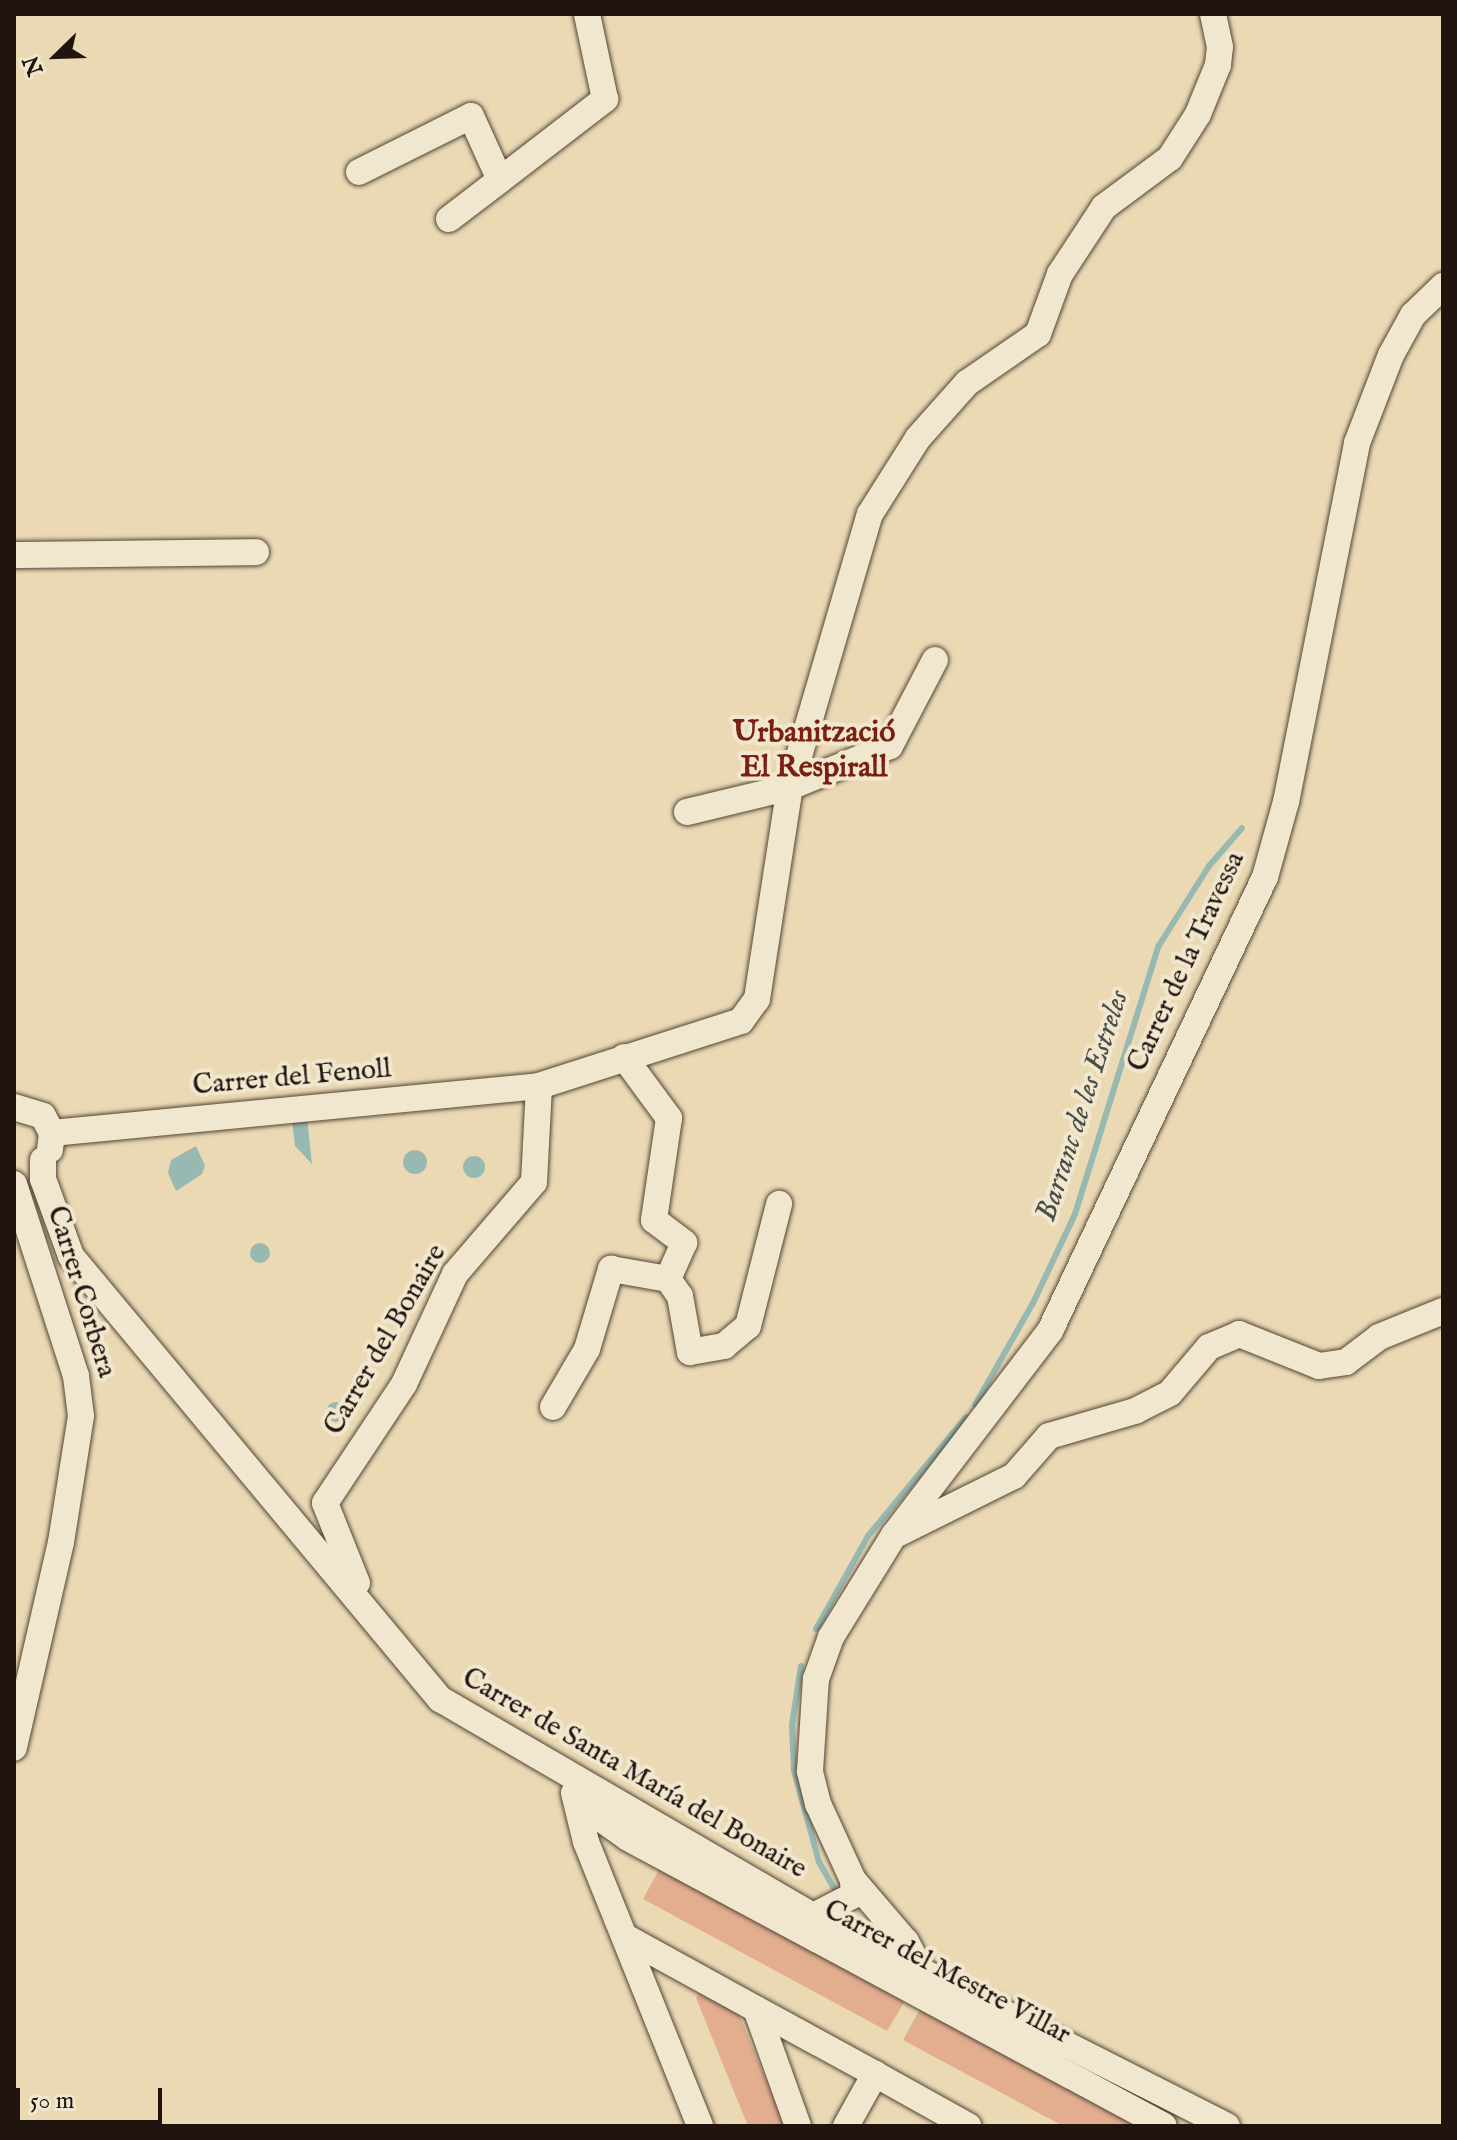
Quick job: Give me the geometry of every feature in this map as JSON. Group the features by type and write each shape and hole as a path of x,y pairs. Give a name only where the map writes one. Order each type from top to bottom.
{"street":[{"path":"449,219 584,120 605,99 587,14"},
{"path":"539,1086 741,1021 757,999 790,787 870,514 918,438 967,383 1038,334 1060,274 1104,207 1170,158 1198,114 1218,65 1220,47 1213,14"},
{"path":"359,172 471,116 500,180"},
{"name":"Carrer de la Travessa","path":"862,1940 854,1887 812,1782 810,1708 831,1637 894,1535 1050,1331 1265,877 1286,802 1357,443 1391,355 1413,315 1443,286"},
{"path":"14,555 256,552"},
{"path":"687,812 790,787 890,746 935,660"},
{"path":"624,1057 669,1118 654,1220 684,1243 668,1279"},
{"name":"Carrer del Fenoll","path":"52,1133 539,1086"},
{"name":"Carrer del Bonaire","path":"369,1612 325,1503 404,1384 455,1274 534,1182 539,1086"},
{"path":"14,1105 35,1110 52,1133 43,1160 14,1168"},
{"name":"Carrer de Santa María del Bonaire","path":"43,1160 43,1179 71,1256 440,1699 636,1830 920,1968 1227,2126"},
{"name":"Carrer Corbera","path":"14,1184 76,1376 81,1416 61,1542 14,1748"},
{"path":"553,1407 587,1349 611,1269 668,1279 680,1296 690,1352 724,1346 748,1326 779,1204"},
{"path":"894,1535 1014,1476 1049,1436 1135,1411 1170,1393 1209,1347 1239,1334 1319,1366 1346,1362 1379,1337 1443,1311"},
{"path":"573,1789 598,1872 700,2126"},
{"path":"598,1872 636,1830"},
{"name":"Carrer del Mestre Villar","path":"636,1830 1164,2126"},
{"path":"813,1916 854,1887"},
{"name":"Carrer de la Travessa","path":"854,1887 906,1942 920,1968"},
{"path":"862,1940 878,1910"},
{"path":"627,1938 968,2126"},
{"path":"756,2009 798,2126"},
{"path":"846,2126 875,2074"}],"water":[{"path":"307,1118 312,1164 295,1146 292,1119"},
{"path":"196,1146 205,1166 202,1174 176,1191 168,1173 171,1160"},
{"path":"415,1150 423,1154 427,1162 423,1170 415,1174 407,1170 403,1162 407,1154"},
{"path":"474,1156 485,1167 474,1178 463,1167"},
{"path":"260,1243 267,1246 270,1253 267,1260 260,1263 253,1260 250,1253 253,1246"},
{"path":"332,1402 340,1402 346,1412 340,1422 332,1422 326,1416 326,1408"}],"building":[{"path":"660,1868 905,2001 887,2031 643,1899"},
{"path":"704,1987 735,2005 785,2126 748,2126 696,1998"},
{"path":"920,2009 1136,2126 1063,2126 903,2040"}],"waterway":[{"name":"Barranc de les Estreles","path":"975,1405 1033,1303 1075,1214 1158,947 1209,866 1242,828"},
{"name":"Barranc de les Estreles","path":"816,1629 868,1536 966,1417"},
{"name":"Barranc de les Estreles","path":"801,1666 792,1725 794,1770 819,1862 839,1897"}],"district":[{"name":"Urbanització El Respirall","path":"814,750"}]}
